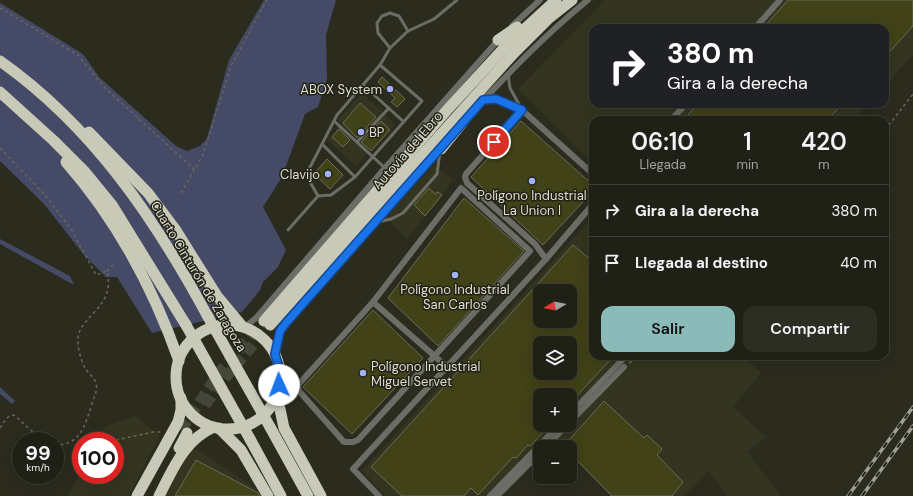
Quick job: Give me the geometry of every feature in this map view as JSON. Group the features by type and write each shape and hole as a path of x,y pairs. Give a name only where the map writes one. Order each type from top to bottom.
{"highway":[{"path":"498,40 512,32 547,0"},
{"name":"Autovía del Ebro","path":"556,0 505,47 448,109 267,323 496,71 543,24 572,0"},
{"name":"Cuarto Cinturón de Zaragoza","path":"0,61 23,77 60,109 116,173 148,214 207,315 308,496"},
{"path":"440,149 462,123 496,71"},
{"path":"0,92 53,140 85,172 112,205 186,325 282,496"},
{"path":"60,109 78,120 148,192 175,229 217,296 244,327 266,341 275,354 280,374 277,395 280,418 286,433 321,496"},
{"path":"53,140 58,154 91,194 126,248 154,299 179,361"},
{"path":"137,496 181,415 181,398 176,380 179,361 188,343 204,331 223,325 244,327"},
{"path":"159,496 176,462 191,441 216,427 238,428 254,422 268,410 277,395"},
{"path":"181,398 194,416 216,427 241,450 268,496"},
{"path":"146,496 184,431 152,496"}],"street":[{"path":"244,327 257,317 385,168 498,40 540,0"},
{"path":"462,123 556,26 588,0"},
{"path":"759,24 780,0"},
{"path":"675,116 682,108"},
{"path":"546,259 535,244 465,180 466,174 522,110 589,170"},
{"path":"275,354 280,331 286,323 440,149"},
{"path":"530,251 358,440 348,443 344,442 299,392 298,385 373,302 461,188 530,251 546,259"},
{"path":"379,496 353,470 546,259 589,209"},
{"path":"373,302 447,367"},
{"path":"577,407 622,360"},
{"path":"577,415 624,367"},
{"path":"490,496 552,432"},
{"path":"553,440 560,432"},
{"path":"497,496 533,460"}],"lane":[{"path":"318,196 306,175 337,115 380,65 390,48 408,31 434,19 457,0"},
{"path":"390,48 378,33 377,23 382,16 390,13 399,16 408,31"},
{"path":"288,230 318,196 331,195 355,177 422,101 380,65"},
{"path":"509,73 510,88 522,110"},
{"path":"363,85 404,122"},
{"path":"483,100 496,99 522,110"},
{"path":"357,142 389,108"},
{"path":"334,121 385,168"},
{"path":"322,144 355,177"},
{"path":"376,222 391,219 403,213 437,174 440,149"}],"path":[{"path":"181,193 203,155 231,66 267,0"},
{"path":"0,8 78,55 104,87 194,170"},
{"path":"889,125 913,94"},
{"path":"0,148 45,195 72,229 96,275 107,271 112,265"},
{"path":"64,443 73,441 81,434 86,425 97,391 95,381 84,365 78,339 84,326 99,308 106,294 110,280 107,271"},
{"path":"624,367 634,360"},
{"path":"0,428 5,419 14,415 33,432"},
{"path":"124,438 157,432 170,436"}],"shaded area":[{"path":"264,0 336,0 326,35 327,79 318,107 305,114 282,177 263,207 286,250 278,267 263,282 260,290 242,312 152,333 117,277 106,277 84,255 44,204 0,161 0,3 83,54 99,77 176,146 187,151 200,146 207,138 229,60"},
{"path":"605,0 913,0 913,55 889,82 889,24 589,24 589,108 864,108 858,116 589,116 589,159 518,89"},
{"name":"BP","path":"362,93 395,124 356,166 327,140 342,123 338,119"},
{"path":"434,165 453,180 407,239 386,217"},
{"path":"589,221 589,360 746,360 761,373 733,407 766,437 747,452 781,496 727,496 709,470 683,496 611,496 577,462 577,440 533,440 533,463 501,496 386,496 362,471"},
{"path":"0,239 70,276 74,285 0,244"},
{"path":"0,387 15,401 12,404 0,394"},
{"path":"136,416 160,436 129,496 68,496 74,484 124,484 124,432 102,432 105,426"},
{"path":"190,449 198,450 258,490 261,496 164,496"}],"building":[{"path":"788,0 913,0 913,26 889,53 889,24 767,24"},
{"path":"382,77 405,99 397,107 391,102 395,98 378,82"},
{"path":"360,103 376,117 357,138 343,123"},
{"path":"694,108 838,108 832,116 687,116"},
{"path":"381,121 390,130 371,151 361,142"},
{"name":"Polígono Industrial La Union I","path":"521,121 589,181 589,195 543,245 471,177"},
{"path":"339,129 350,140 343,147 332,137"},
{"name":"Clavijo","path":"327,159 343,175 330,189 314,174"},
{"path":"429,188 435,194 438,192 442,195 425,216 414,205"},
{"name":"Polígono Industrial San Carlos","path":"464,198 524,251 438,346 388,298"},
{"path":"573,245 589,258 589,360 610,360 577,396 577,388 533,388 533,432 543,432 536,440 533,440 533,443 530,446 528,445 516,458 513,457 478,495 471,488 464,496 402,496 371,467 533,289 533,328 577,328 577,284 538,284"},
{"name":"Polígono Industrial Miguel Servet","path":"373,310 423,358 352,434 303,387"},
{"path":"604,401 644,438 647,435 662,449 657,455 683,482 672,496 612,496 577,460 577,440 569,440"},
{"path":"196,460 258,493 260,496 175,496"}],"tunnel":[{"path":"181,430 221,370 264,321"},
{"path":"205,405 225,378 270,325"}],"railway":[{"path":"848,496 913,407"},
{"path":"862,496 913,426"}],"place":[{"name":"ABOX System","path":"390,89"},
{"name":"BP","path":"361,132"},
{"name":"Clavijo","path":"328,174"},
{"name":"Polígono Industrial La Union I","path":"532,181"},
{"name":"Polígono Industrial San Carlos","path":"455,275"},
{"name":"Polígono Industrial Miguel Servet","path":"363,373"}],"route":[{"path":"279,385 280,374 275,354 280,331 483,100 501,100 522,110 494,142"}]}
